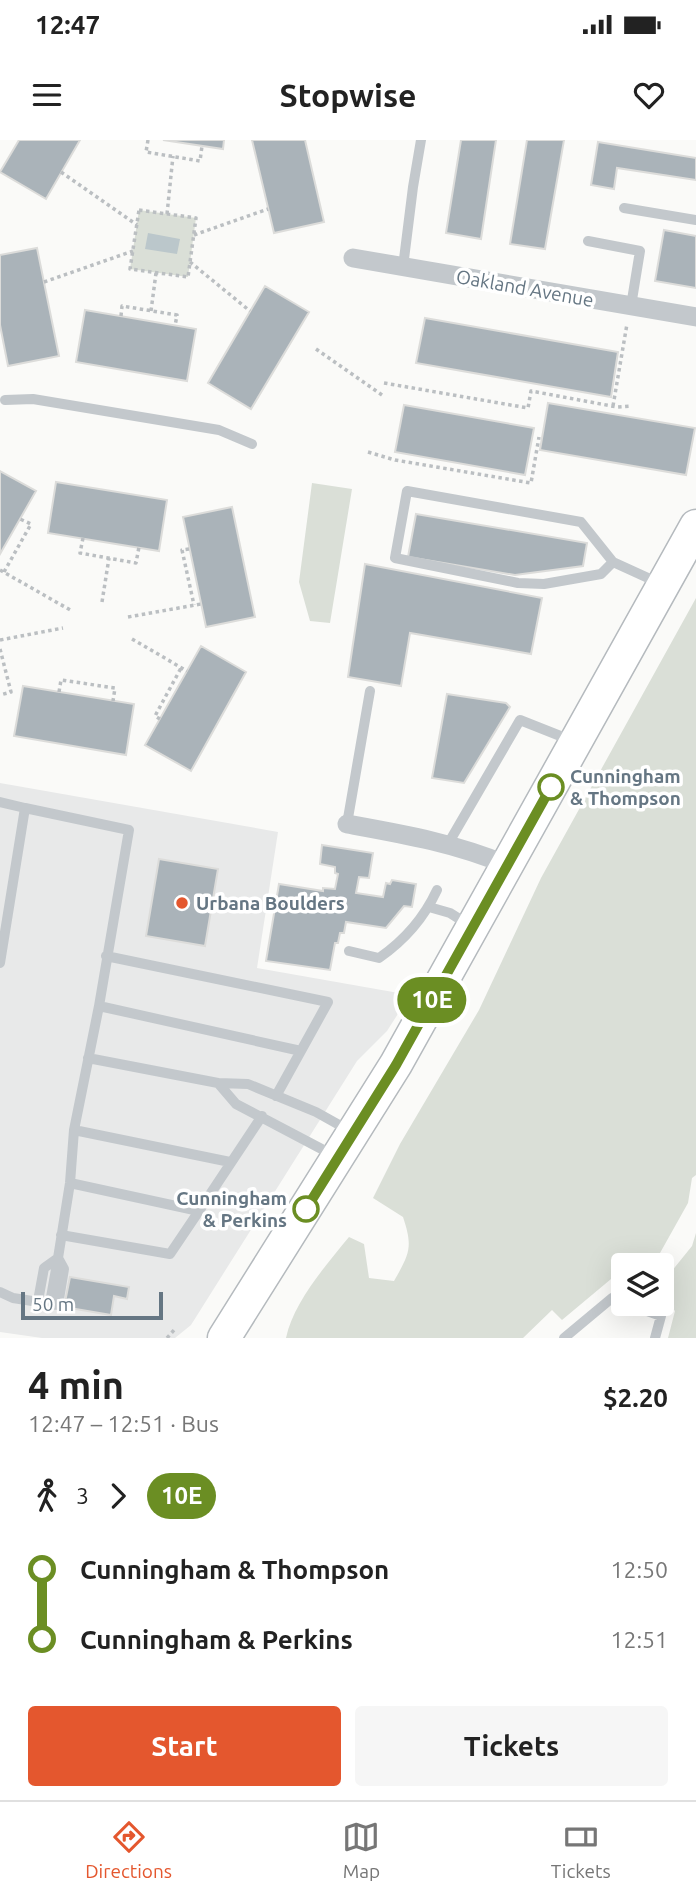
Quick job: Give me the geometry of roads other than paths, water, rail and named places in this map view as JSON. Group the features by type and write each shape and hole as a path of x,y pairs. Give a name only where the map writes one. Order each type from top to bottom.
{"main road":[{"path":"224,1338 396,1065 696,526"}],"street":[{"name":"Oakland Avenue","path":"353,258 629,315 696,317"},
{"path":"347,824 448,844 507,865"}],"lane":[{"path":"403,267 421,140"},
{"path":"624,208 696,220"},
{"path":"588,241 640,251 629,315"},
{"path":"5,400 33,399 219,430 252,444"},
{"path":"613,562 601,574 544,584 518,583 395,558 407,491 581,522 613,562 663,585"},
{"path":"347,824 370,691"},
{"path":"448,844 520,720 576,742"},
{"path":"0,802 129,830 99,1006 74,1130 70,1183 50,1303 13,1298 0,1292"},
{"path":"0,963 25,808"},
{"path":"349,951 379,958 400,943 429,907 437,890"},
{"path":"429,907 450,913 473,927"},
{"path":"106,956 328,1002 276,1096"},
{"path":"99,1006 301,1051"},
{"path":"88,1058 218,1083 248,1084 316,1112 346,1145"},
{"path":"218,1083 236,1104 262,1116 346,1145"},
{"path":"61,1235 170,1254 262,1116"},
{"path":"74,1130 230,1161"},
{"path":"70,1183 199,1211"},
{"path":"38,1301 44,1268 58,1258"},
{"path":"565,1338 611,1299"},
{"path":"655,1338 661,1316"}],"place":[{"name":"Cunningham & Thompson","path":"551,787"},
{"name":"Urbana Boulders","path":"182,903"},
{"name":"Cunningham & Perkins","path":"306,1209"}]}
